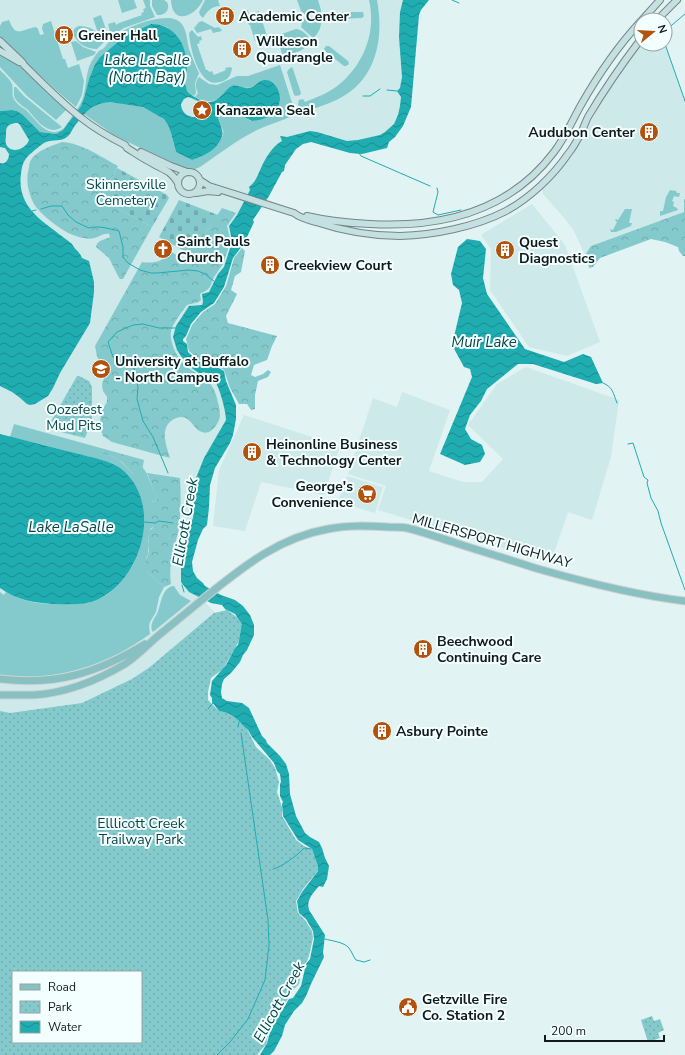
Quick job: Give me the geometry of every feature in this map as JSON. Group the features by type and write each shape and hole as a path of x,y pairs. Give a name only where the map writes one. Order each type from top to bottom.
{"main road":[{"path":"649,12 660,0"},
{"path":"665,12 677,0"},
{"path":"0,41 51,92 89,124 125,145 157,160 187,172 193,172 201,181 209,186 294,213 337,222 383,225 413,224 451,219 469,214 500,200 518,189 545,164 555,152 581,105 605,67 633,29"},
{"path":"294,213 298,216 318,223 346,231 400,236 428,234 451,230 505,211 534,192 560,165 579,137 587,119 615,74 633,50"},
{"path":"0,51 24,64"},
{"path":"605,67 615,74"},
{"path":"577,112 587,119"},
{"path":"125,145 127,148 174,176 180,190 184,193 190,194 208,191 223,191"},
{"path":"178,183 180,176 187,172"},
{"path":"196,193 200,187 201,181"},
{"name":"MILLERSPORT HIGHWAY","path":"0,695 50,693 90,682 138,655 155,638 228,578 262,554 290,540 327,529 351,526 407,528 583,581 615,589 685,601"},
{"name":"MILLERSPORT HIGHWAY","path":"0,679 41,681 58,679 95,670 130,653 155,638"}],"shaded area":[{"name":"University at Buffalo - North Campus","path":"0,0 414,0 400,121 385,140 356,148 314,138 291,143 218,285 175,338 185,357 219,381 231,416 212,453 187,569 194,590 219,617 176,672 0,735"},
{"path":"635,52 668,52 685,101 685,212 598,243 589,249 585,255 574,231 543,194 542,189 572,154 607,92"},
{"path":"532,204 565,245 600,342 567,356 529,347 490,290 491,249 481,235"},
{"path":"526,367 619,400 611,457 592,520 568,512 551,562 378,510 386,486 348,474 373,398 397,407 402,392 450,410 429,471 463,482 482,482 503,459 468,425 497,384"},
{"path":"244,415 340,446 324,495 261,482 245,531 213,526 219,470"},
{"path":"347,476 383,487 375,513 338,502"}],"green space":[{"path":"118,0 134,0 137,8 122,13"},
{"path":"143,0 150,0 150,6 155,17 124,28 111,36 108,24 115,22 116,25 142,15 141,13 144,12 143,9 146,8"},
{"path":"152,0 164,0 167,2 168,8 166,12 162,15 157,15 152,6"},
{"path":"171,0 203,0 195,11 184,16 179,16 172,8"},
{"path":"205,0 218,0 220,6 210,9 203,18 199,12"},
{"path":"297,0 318,0 321,13 317,15 304,14 301,11"},
{"path":"369,0 377,0 379,14 378,42 375,55 363,79 354,89 333,102 302,112 298,106 299,100 303,99 305,102 323,95 333,89 343,81 359,61 369,38 371,13"},
{"path":"248,10 249,15 259,11 267,36 255,41 244,11"},
{"path":"337,12 363,12 364,16 362,18 337,19 335,14"},
{"path":"101,15 109,38 105,42 102,35 97,30 93,18"},
{"path":"306,17 319,17 321,19 320,29 314,37 312,37 301,27 303,20"},
{"path":"168,18 179,21 186,33 189,49 199,73 195,83 196,93 194,96 190,94 186,88 186,59 177,36 167,27 151,24 125,36 100,57 95,64 89,79 81,106 63,130 56,134 40,132 17,111 0,111 0,70 11,82 14,99 38,123 53,132 64,128 81,103 89,67 99,51 116,36 133,26 151,20"},
{"path":"9,20 14,29 17,31 23,31 36,27 40,35 44,34 42,29 43,24 51,21 63,59 65,59 68,68 79,64 84,81 82,95 76,107 0,38 0,26 2,22"},
{"path":"202,21 215,28 218,27 222,31 213,33 211,29 197,33 194,28 199,22"},
{"path":"79,26 94,30 100,35 104,42 97,49 84,46 76,39 73,33 75,28"},
{"path":"296,29 305,33 311,42 302,50 283,57 277,37"},
{"path":"192,30 198,37 201,36 202,40 197,44 206,70 209,72 212,71 214,75 226,70 225,68 231,67 231,72 227,79 213,83 201,74 191,48 189,33"},
{"path":"76,41 83,47 96,52 94,55 77,61 71,42"},
{"path":"326,46 329,46 348,61 349,64 344,66 325,51 324,49"},
{"path":"0,53 22,67 66,110 56,120 27,96 0,67"},
{"path":"280,65 295,112 294,115 250,134 228,147 200,167 194,169 188,170 114,135 84,114 95,105 106,102 143,107 165,120 176,152 192,160 205,155 219,143 223,131 217,118 218,111 231,111 254,121 268,117 274,113 280,100 260,82 248,88 235,86 221,97 212,101 202,100 195,97 198,93 196,85 199,77 209,84 217,85 237,76 248,76"},
{"path":"292,67 301,93 300,95 296,96 294,95 287,72"},
{"path":"14,87 16,87 24,96 62,127 57,130 52,130 43,126 16,100 14,95"},
{"path":"62,142 84,148 118,166 100,199 152,227 123,279 120,279 118,276 109,258 96,247 99,242 110,237 109,234 89,239 68,233 45,216 32,199 27,180 31,160 41,151"},
{"name":"Skinnersville Cemetery","path":"117,168 167,195 169,198 152,227 100,199"},
{"path":"670,190 680,193 679,197 674,196 672,201 674,202 673,206 678,210 660,216 660,211 663,211 666,197"},
{"path":"684,199 685,256 683,256 679,251 678,247 651,239 600,258 593,267 589,268 585,255 591,246 684,212"},
{"path":"179,200 218,215 204,235 193,256 159,237"},
{"path":"222,208 236,213 227,226 230,239 223,264 214,277 210,287 201,293 201,300 187,305 173,325 171,331 171,340 180,360 191,370 208,381 214,389 220,411 218,422 211,431 205,433 197,429 188,419 184,417 174,419 169,422 166,427 165,437 170,458 112,442 103,436 100,427 101,412 107,402 107,397 103,391 102,385 105,375 97,356 95,346 142,262 151,263 158,261 165,258 172,252 182,259 191,258"},
{"path":"625,209 632,209 629,223 632,223 631,226 616,232 611,232 610,229 613,230 617,222 615,220 618,220"},
{"path":"242,248 245,251 241,272 235,276 231,290 237,294 226,316 228,323 277,336 267,360 254,365 251,375 255,377 268,370 271,372 268,377 258,381 255,395 255,409 251,410 247,404 239,404 230,388 224,370 210,362 203,363 189,351 186,339 192,325 203,312 215,304 226,286 234,258"},
{"name":"Oozefest Mud Pits","path":"77,376 89,381 92,387 92,420 85,438 53,430 49,425"},
{"path":"14,424 97,447 97,449 102,453 118,459 134,475 140,472 140,468 143,465 157,498 152,502 153,527 149,530 148,553 146,558 148,572 164,587 159,597 156,612 150,622 150,634 116,655 98,663 60,674 20,677 0,676 0,592 4,595 6,592 26,600 40,603 83,604 98,600 105,596 117,586 135,561 105,461 10,437"},
{"path":"97,447 144,460 143,465 140,468 140,474 137,476 134,475 122,462 116,458 99,452"},
{"path":"147,473 180,478 180,522 171,563 171,584 164,587 148,572 145,566 149,551 149,539 147,533 153,527 151,521 152,502 157,499"},
{"path":"174,586 180,595 191,601 153,632 151,626 157,614 162,597 168,588"},
{"name":"Elllicott Creek Trailway Park","path":"227,610 243,623 238,643 223,669 211,678 208,700 219,711 228,712 236,718 247,729 256,747 270,760 275,768 279,782 277,792 282,807 282,816 296,840 304,846 312,849 319,867 296,901 298,913 305,920 312,931 313,938 309,956 303,966 299,984 294,989 277,1016 269,1031 266,1044 257,1055 0,1055 0,711 10,713 82,703 132,679 150,667 214,613"},
{"path":"652,1016 654,1021 660,1019 664,1030 658,1033 660,1038 648,1042 641,1020"}],"water":[{"name":"Ellicott Creek","path":"403,0 429,0 419,15 411,107 403,126 395,137 389,142 387,148 362,154 350,153 311,142 303,144 296,149 285,165 284,171 282,172 269,196 253,220 254,222 247,237 243,240 243,245 233,258 224,287 214,303 201,312 191,324 186,336 183,339 183,341 187,344 188,352 202,364 210,363 224,371 226,381 236,405 236,419 233,435 215,468 210,485 207,525 203,529 198,540 192,562 193,571 197,578 205,586 221,595 235,600 243,606 250,615 254,625 254,635 247,650 240,662 224,679 221,692 222,698 227,701 242,703 249,708 262,736 286,764 289,774 290,794 296,816 305,833 319,842 329,866 327,879 323,887 319,886 314,891 308,903 309,910 325,935 324,957 302,1003 294,1011 285,1025 282,1036 274,1051 270,1055 260,1055 267,1043 275,1022 289,999 293,998 301,986 306,964 310,959 314,939 313,931 306,919 299,913 297,901 318,871 318,866 312,849 298,840 283,816 283,802 280,796 280,774 274,763 248,730 237,719 228,713 219,711 212,702 210,695 212,681 226,665 238,645 242,624 235,614 225,609 222,605 211,603 189,592 181,582 181,564 189,528 193,518 196,478 204,458 226,420 226,416 216,383 204,372 200,374 186,364 177,350 173,337 176,326 189,306 202,305 202,294 209,292 218,274 224,267 231,245 229,226 237,215 250,190 249,187 255,181 267,157 272,149 282,141 280,136 287,137 310,131 347,141 358,140 380,135 394,124 398,115 401,97 397,91 400,88 402,77 399,37 400,12"},
{"name":"Lake LaSalle (North Bay)","path":"151,24 166,27 172,31 181,42 186,57 186,88 190,94 199,99 210,102 216,100 232,86 249,88 263,80 267,80 271,81 277,87 280,95 279,104 277,109 266,118 252,121 229,110 218,111 217,114 222,132 220,141 210,152 192,160 176,152 171,133 164,119 143,107 110,102 103,103 89,110 67,137 44,143 27,157 23,164 21,174 23,197 29,207 44,223 72,244 82,258 89,261 94,282 90,323 48,396 35,404 30,405 12,392 0,386 0,163 7,161 9,154 5,148 0,147 0,111 17,111 40,132 56,134 63,130 81,106 95,64 100,57 125,36","holes":["188,97 203,105 206,109 206,113 198,117 187,115 181,104 184,99","15,123 20,125 29,140 25,146 18,150 11,149 6,144 7,128"]},
{"name":"Muir Lake","path":"467,239 480,241 486,249 483,278 487,294 525,349 564,362 583,354 591,357 603,383 596,384 533,364 518,364 487,389 481,401 470,415 465,429 471,439 482,445 485,454 480,462 465,465 440,454 472,377 470,369 464,367 452,345 462,303 459,290 453,285 451,274 458,247"},
{"name":"Lake LaSalle","path":"0,434 107,462 120,468 133,482 141,499 144,518 142,537 137,556 127,574 115,588 99,599 88,603 77,604 40,603 19,598 0,588"}],"waterway":[{"path":"452,0 459,3"},
{"path":"673,24 685,14"},
{"path":"668,52 685,101"},
{"path":"363,96 370,96 380,89"},
{"path":"387,90 397,91"},
{"path":"359,153 361,156 430,186"},
{"path":"437,188 438,192 433,212 438,215 461,210"},
{"path":"41,209 51,206 62,206 68,215 76,222 89,228 100,227 119,231 123,247 123,257 128,263 140,270 151,273 189,270 198,271 205,274 215,282"},
{"path":"32,211 36,210"},
{"path":"168,473 153,437 143,421 137,399 138,387 134,368 126,362 113,357 108,342 117,332 133,325 143,324 159,328 176,328"},
{"path":"603,383 611,388 617,403"},
{"path":"628,444 633,443 644,477 648,480 647,483 651,498 658,511 685,590"},
{"path":"144,522 155,523 159,521 173,523"},
{"path":"182,585 184,592"},
{"path":"208,709 213,703"},
{"path":"238,727 239,722"},
{"path":"217,1055 230,1042 248,1019 265,980 269,945 268,920 241,733"},
{"path":"273,869 290,860 304,848 311,849"},
{"path":"325,939 347,946 356,960 364,962 370,960"}],"place":[{"name":"Academic Center","path":"225,16"},
{"name":"Greiner Hall","path":"64,35"},
{"name":"Wilkeson Quadrangle","path":"242,49"},
{"name":"Kanazawa Seal","path":"202,110"},
{"name":"Audubon Center","path":"649,132"},
{"name":"Saint Pauls Church","path":"163,249"},
{"name":"Quest Diagnostics","path":"505,250"},
{"name":"Creekview Court","path":"270,265"},
{"name":"University at Buffalo - North Campus","path":"101,369"},
{"name":"Heinonline Business & Technology Center","path":"252,452"},
{"name":"George's Convenience","path":"367,494"},
{"name":"Beechwood Continuing Care","path":"423,649"},
{"name":"Asbury Pointe","path":"382,731"},
{"name":"Getzville Fire Co. Station 2","path":"408,1007"}]}
